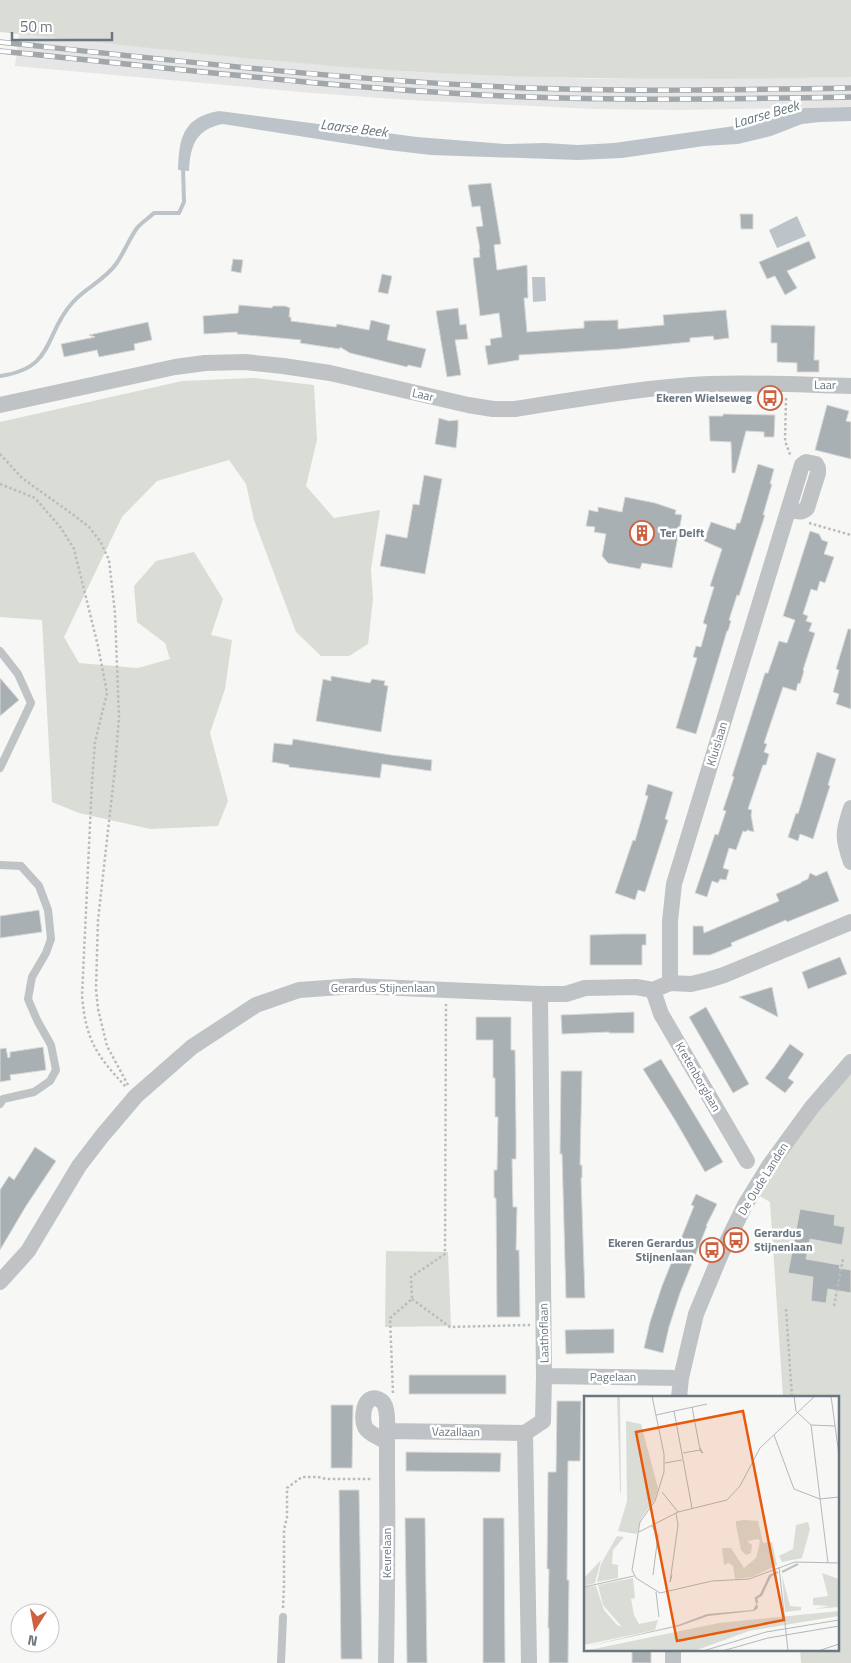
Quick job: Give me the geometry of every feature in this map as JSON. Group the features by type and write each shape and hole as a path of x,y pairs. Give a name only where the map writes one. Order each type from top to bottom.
{"street":[{"name":"Laar","path":"0,405 175,366 244,362 311,370 468,405 494,409 516,409 666,388 709,384 851,386"},
{"path":"788,513 804,511 807,508 818,468 816,464 806,462 802,465 801,469"},
{"name":"Kluislaan","path":"670,983 670,921 674,884 788,513"},
{"path":"851,808 844,830 845,845 851,862"},
{"name":"Gerardus Stijnenlaan","path":"0,1282 28,1251 79,1166 134,1095 192,1047 256,1005 299,990 355,986 540,994 566,994 584,988 636,987 653,990 670,983 691,984 724,976 851,922"},
{"name":"Kretenborglaan","path":"653,990 661,1014 747,1161"},
{"name":"Laathoflaan","path":"525,1433 543,1421 544,1324 540,994"},
{"name":"De Oude Landen","path":"679,1396 696,1314 721,1254 745,1204 769,1166 812,1106 851,1062"},
{"name":"Pagelaan","path":"544,1376 682,1378"},
{"path":"387,1414 385,1404 379,1399 373,1398 367,1401 364,1406 364,1425 368,1430 387,1437"},
{"name":"Keurelaan","path":"386,1663 387,1414"},
{"path":"525,1433 529,1663"},
{"name":"Vazallaan","path":"387,1437 525,1433"},
{"path":"672,1650 673,1663"}],"lane":[{"path":"0,651 18,674 31,702 0,768"},
{"path":"0,865 21,866 39,886 48,910 52,939 32,977 28,999 37,1020 52,1045 56,1070 50,1081 34,1092 1,1100"},
{"path":"282,1663 283,1617"}],"path":[{"path":"786,384 785,441 794,464 801,469"},
{"path":"0,454 22,478 89,528 100,541 109,560 115,613 119,716 98,920 96,989 98,1009 107,1046 134,1095"},
{"path":"0,484 35,498 61,528 74,549 98,646 107,693 95,742 82,996 87,1029 94,1046 105,1064 134,1095"},
{"path":"788,513 851,536"},
{"path":"412,1299 411,1277 445,1254 446,989"},
{"path":"834,1306 843,1259"},
{"path":"412,1299 450,1327 544,1324"},
{"path":"387,1414 393,1393 390,1318 412,1299"},
{"path":"786,1309 792,1396"},
{"path":"283,1617 284,1530 287,1517 287,1488 302,1477 387,1479"}],"shaded area":[{"path":"0,0 851,0 851,77 743,79 580,78 472,75 366,69 0,32"},
{"path":"19,34 316,64 416,72 594,79 851,77 851,107 676,110 593,109 409,100 313,93 15,66"},
{"path":"851,107 851,121 802,124 771,136 738,144 704,146 622,158 578,160 431,155 223,124 214,126 201,134 193,146 189,171 178,170 180,148 185,131 198,118 219,111 417,137 505,144 545,143 578,145 614,143 756,123 804,108"},
{"path":"797,216 806,236 777,248 769,230"},
{"path":"532,277 545,277 546,301 533,302"},
{"path":"253,378 314,385 317,440 306,486 334,518 380,510 371,569 373,599 368,644 349,656 321,656 296,632 254,520 246,484 229,460 157,481 122,517 64,637 79,663 138,668 170,659 165,643 137,622 134,586 156,561 194,552 223,599 211,635 232,640 225,689 210,733 228,801 218,826 150,829 79,813 52,802 42,620 0,617 0,422 182,381"},
{"path":"851,1073 851,1663 801,1663 800,1650 838,1650 838,1396 783,1396 770,1202 758,1195 808,1122"},
{"path":"386,1251 448,1252 451,1326 385,1327"}],"building":[{"path":"491,183 501,244 494,245 497,270 527,265 528,298 524,298 527,332 584,328 584,321 618,320 618,329 664,325 663,315 726,310 729,338 714,340 713,336 690,338 690,342 620,349 519,355 519,360 488,365 485,346 491,345 490,339 502,337 499,313 480,316 473,258 480,257 476,227 483,226 480,206 472,207 468,185"},
{"path":"740,214 753,214 753,229 741,229"},
{"path":"809,241 816,258 787,271 797,288 785,295 775,276 767,279 759,262"},
{"path":"233,259 243,260 241,273 231,271"},
{"path":"382,274 392,276 388,294 378,292"},
{"path":"239,305 272,308 273,306 285,306 290,308 289,317 291,317 291,321 336,327 337,324 369,330 371,320 390,325 387,340 426,349 421,368 408,365 407,367 350,353 340,347 340,349 300,343 301,340 237,334 237,332 204,334 203,316 238,313"},
{"path":"458,308 460,325 466,324 468,339 455,340 461,375 447,377 436,311"},
{"path":"148,322 152,340 134,344 135,350 99,357 97,350 64,357 61,344 95,337 89,335"},
{"path":"771,325 815,326 814,360 819,360 819,372 797,372 797,363 777,362 777,343 771,343"},
{"path":"827,405 849,411 846,421 851,422 851,459 815,450"},
{"path":"723,414 775,415 774,437 764,437 764,432 746,431 735,473 732,473 731,442 710,441 709,416 723,416"},
{"path":"439,418 449,421 458,420 456,448 435,444"},
{"path":"758,464 774,469 770,484 772,484 763,515 765,515 739,596 737,595 729,620 731,621 696,734 676,728 697,658 693,657 696,646 701,647 707,625 703,623 714,587 710,586 722,549 704,541 711,522 735,530 737,523 740,523"},
{"path":"424,475 442,479 425,574 380,566 386,534 407,538 413,504 419,505"},
{"name":"Ter Delft","path":"625,497 655,503 676,510 675,514 682,515 672,568 642,563 640,569 608,563 602,556 606,534 594,532 595,527 586,526 589,510 598,512 598,507 622,512"},
{"path":"810,531 819,534 822,540 828,542 824,554 834,557 825,583 820,581 817,591 811,589 803,614 808,616 806,621 812,623 809,631 815,633 800,684 798,683 796,691 783,687 764,743 767,744 764,752 769,754 766,765 763,765 748,809 752,810 754,832 743,831 736,850 729,848 723,868 729,870 726,880 720,879 718,883 712,881 707,897 695,893 715,834 718,835 726,811 723,810 734,777 732,776 765,673 768,673 779,641 787,643 795,620 783,616"},
{"path":"848,629 851,629 851,709 836,704 839,694 833,692 839,670 836,669"},
{"path":"331,676 370,683 372,679 385,681 384,685 388,686 381,732 316,721 323,679 331,681"},
{"path":"0,678 19,700 0,716"},
{"path":"293,739 432,760 431,771 382,764 380,778 289,767 289,765 272,762 274,743 292,745"},
{"path":"817,752 836,759 828,785 830,786 813,839 800,834 798,841 788,837 796,813 798,814"},
{"path":"648,784 673,792 665,819 668,820 645,892 638,890 635,900 615,893 633,840 635,841 648,796 645,795"},
{"path":"827,871 839,901 787,922 786,920 731,943 732,946 710,955 693,955 693,926 703,926 704,933 779,901 776,894 808,879 810,873 816,876"},
{"path":"39,910 42,932 0,938 0,916"},
{"path":"646,934 646,945 642,945 642,965 590,965 590,935"},
{"path":"840,957 847,974 808,989 802,972"},
{"path":"772,987 778,1017 739,997"},
{"path":"706,1007 749,1084 733,1093 689,1017"},
{"path":"634,1012 634,1033 562,1034 561,1015"},
{"path":"476,1017 511,1017 511,1050 515,1050 516,1130 516,1159 512,1159 513,1207 517,1207 516,1250 519,1250 520,1317 497,1317 494,1170 497,1170 498,1117 495,1117 493,1040 476,1040"},
{"path":"790,1044 804,1054 788,1078 794,1082 785,1093 765,1078"},
{"path":"43,1047 46,1070 10,1075 11,1080 0,1082 0,1049 6,1048 8,1058 10,1057 10,1052"},
{"path":"661,1059 723,1162 705,1172 643,1069"},
{"path":"561,1071 582,1071 580,1165 582,1165 585,1298 566,1298 562,1154 560,1154"},
{"path":"35,1147 56,1161 0,1250 0,1190 9,1176 14,1180"},
{"path":"696,1194 717,1204 706,1226 680,1293 663,1353 644,1348 662,1286 694,1206 691,1205"},
{"path":"800,1209 835,1215 834,1225 845,1227 842,1245 810,1239 806,1259 840,1265 839,1268 851,1270 851,1293 828,1289 826,1303 811,1301 813,1277 788,1273"},
{"path":"614,1329 614,1353 566,1354 565,1330"},
{"path":"409,1375 506,1375 506,1394 409,1394"},
{"path":"557,1401 581,1401 580,1461 568,1461 568,1663 549,1663 549,1569 547,1569 548,1472 556,1472"},
{"path":"331,1405 353,1405 352,1468 331,1468"},
{"path":"406,1452 501,1453 500,1472 406,1471"},
{"path":"339,1490 359,1490 362,1659 341,1659"},
{"path":"405,1518 425,1518 427,1663 407,1663"},
{"path":"483,1518 504,1518 505,1663 483,1663"},
{"path":"632,1650 651,1650 651,1663 632,1663"}],"waterway":[{"name":"Laarse Beek","path":"0,376 18,372 31,366 40,358 64,314 73,302 111,270 141,224 154,213 179,213 184,202 183,166"}],"railway":[{"path":"0,42 189,62 441,84 547,89 634,90 851,88"},
{"path":"0,51 315,83 504,96 634,99 851,97"}],"place":[{"name":"Ekeren Wielseweg","path":"770,398"},
{"name":"Ter Delft","path":"642,533"},
{"name":"Gerardus Stijnenlaan","path":"736,1240"},
{"name":"Ekeren Gerardus Stijnenlaan","path":"712,1250"}]}
